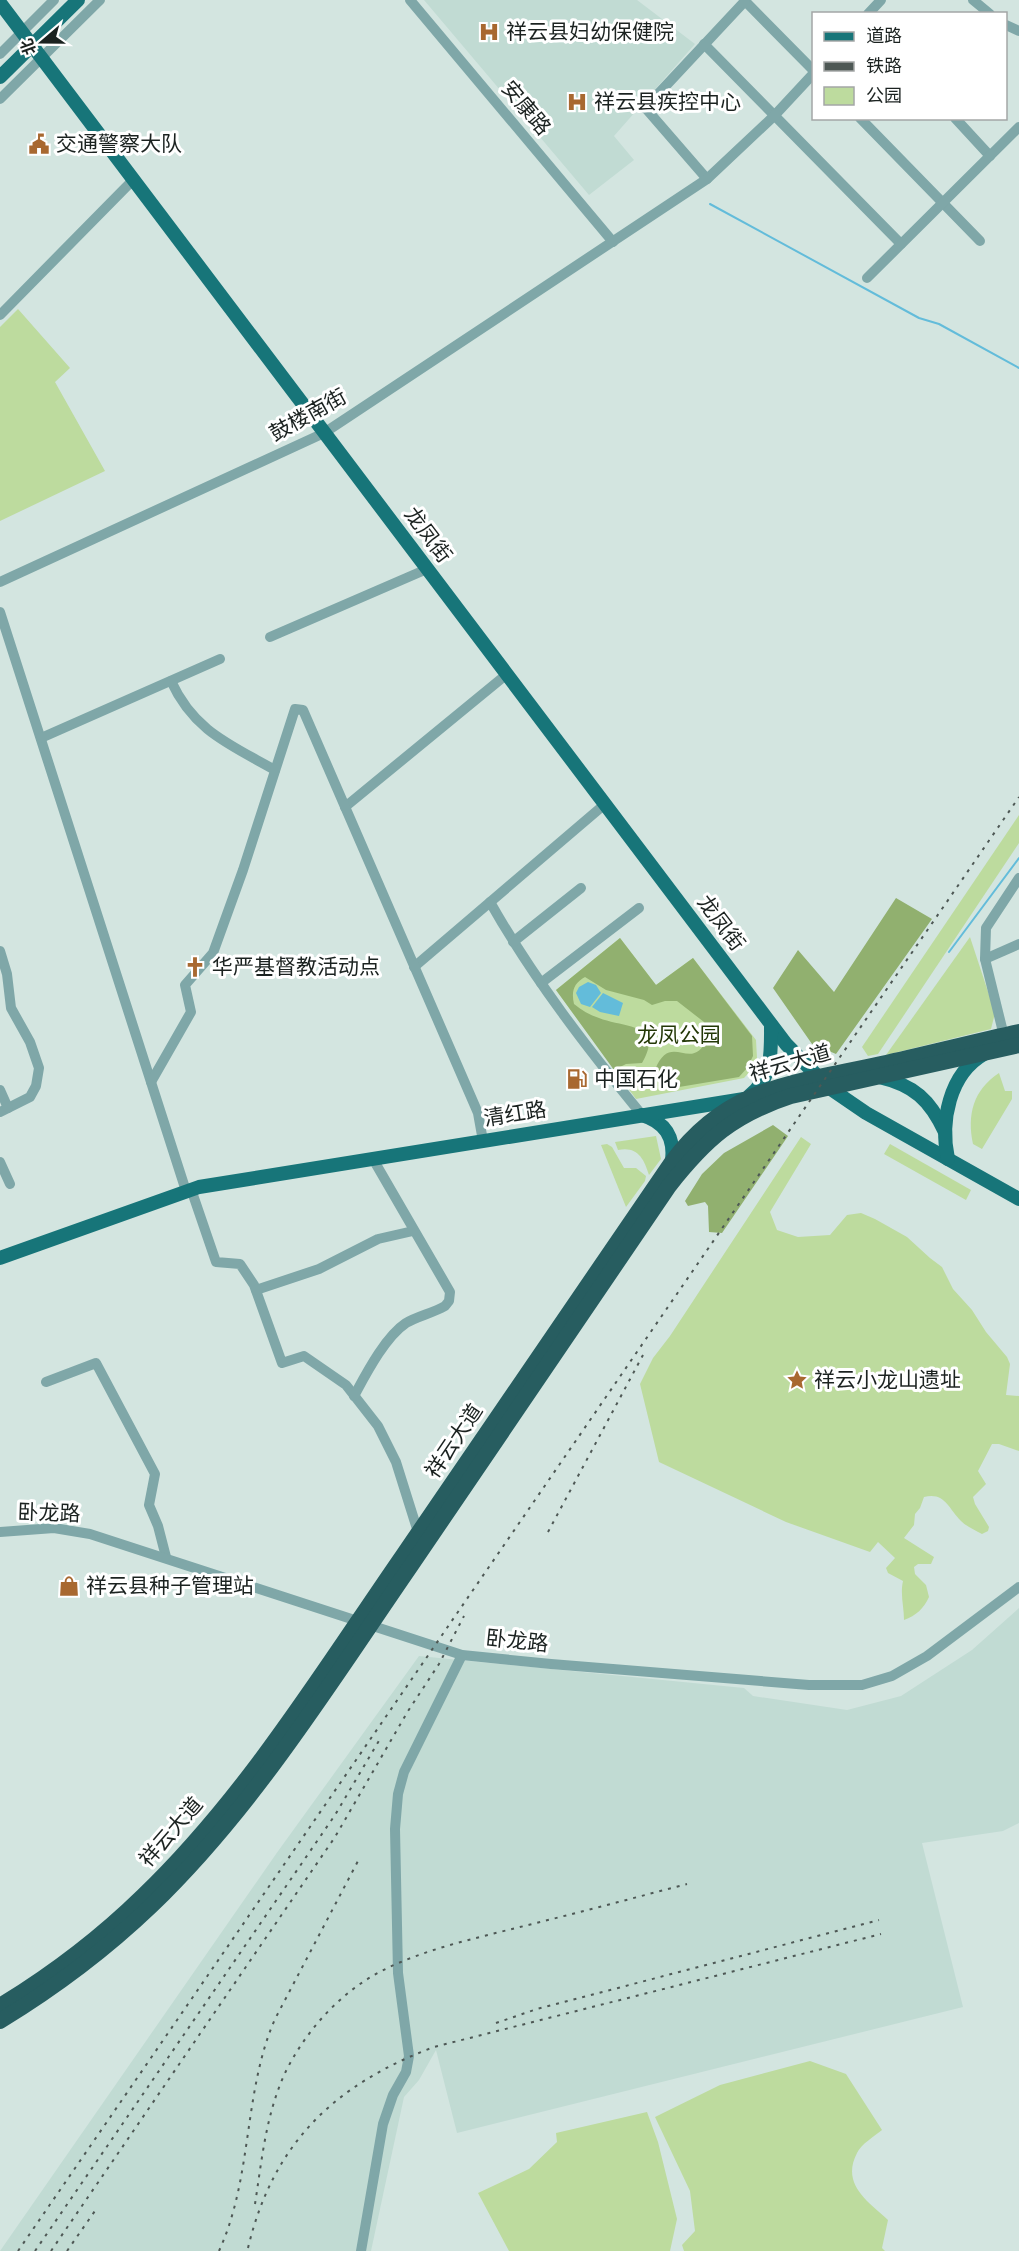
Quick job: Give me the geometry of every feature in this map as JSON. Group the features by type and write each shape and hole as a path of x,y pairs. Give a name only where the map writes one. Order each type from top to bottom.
{"highway":[{"name":"祥云大道","path":"0,2021 41,1995 91,1958 141,1915 180,1876 266,1773 364,1622 669,1186 695,1154 718,1132 749,1113 822,1081 880,1064 1011,1034"},
{"name":"祥云大道","path":"0,2006 50,1973 133,1906 171,1868 249,1773 364,1622 418,1532 672,1162 693,1136 710,1121 746,1098 775,1087 879,1077 1019,1045"}],"main road":[{"path":"0,77 78,0"},
{"name":"龙凤街","path":"0,3 771,1024 822,1081"},
{"path":"746,1098 760,1086 768,1070 771,1024"},
{"path":"948,1159 946,1133 948,1106 957,1081 969,1064 987,1052"},
{"path":"879,1077 900,1083 917,1093 932,1108 946,1133"},
{"path":"822,1081 866,1113 1019,1199"},
{"name":"清红路","path":"1,1255 188,1190 746,1098"},
{"path":"642,1115 658,1121 666,1129 672,1142 672,1162"}],"street":[{"path":"0,54 54,0"},
{"path":"0,99 100,0"},
{"name":"安康路","path":"410,0 613,242"},
{"path":"707,179 644,106 745,0 812,71"},
{"path":"870,12 881,0"},
{"path":"973,0 988,12"},
{"path":"704,44 901,244"},
{"name":"鼓楼南街","path":"0,582 324,433 707,179 774,116 812,73"},
{"path":"862,120 980,241"},
{"path":"957,120 990,156"},
{"path":"867,278 1019,127"},
{"path":"0,315 133,180"},
{"path":"270,638 427,568"},
{"path":"0,612 151,1082 188,1190 216,1262 240,1264 246,1270 256,1290 282,1363 304,1356 346,1385 378,1426 396,1462 418,1532"},
{"path":"41,738 220,659"},
{"path":"345,807 507,674"},
{"path":"171,681 179,699 191,715 215,736 275,770"},
{"path":"151,1082 191,1012 185,985 213,953 243,870 295,709 303,710 478,1113 483,1141"},
{"path":"414,967 605,804"},
{"path":"1011,1034 985,959 986,928 1019,878"},
{"path":"513,942 581,888"},
{"path":"490,902 513,942 541,983 642,1115"},
{"path":"541,983 639,908"},
{"path":"985,959 1019,944"},
{"path":"0,951 7,974 11,1008 30,1042 39,1068 34,1092 24,1101 4,1110 0,1090"},
{"path":"354,1396 390,1340 405,1324 445,1306 450,1292 373,1159"},
{"path":"0,1162 10,1184"},
{"path":"256,1290 319,1269 378,1239 413,1231"},
{"path":"46,1382 96,1363 155,1473 149,1505 158,1526 166,1557"},
{"name":"卧龙路","path":"0,1532 39,1529 70,1530 166,1557 462,1655 809,1685 861,1684 892,1676 920,1660 1019,1587"},
{"path":"361,2251 383,2124 393,2095 406,2072 409,2056 398,1973 395,1829 398,1794 404,1772 462,1655"}],"shaded area":[{"name":"祥云县疾控中心","path":"424,0 637,0 695,44 614,136 634,160 589,195"},
{"path":"1019,1608 1019,1823 1003,1831 922,1843 963,2007 457,2133 436,2050 419,2080 404,2097 371,2251 0,2251 276,1854 419,1656 744,1688 753,1696 847,1710 901,1696 972,1650"}],"green space":[{"path":"18,309 70,368 55,382 105,471 0,521 0,327"},
{"path":"1019,815 1019,843 878,1054 868,1056 862,1047"},
{"path":"896,898 932,919 836,1054 812,1044 773,988 798,950 834,992"},
{"path":"970,937 995,1013 991,1029 886,1055"},
{"name":"龙凤公园","path":"620,938 656,985 693,958 756,1040 757,1058 753,1068 744,1078 636,1099 556,990"},
{"name":"龙凤公园","path":"620,938 656,985 693,958 752,1036 753,1056 739,1077 667,1089 662,1077 655,1070 661,1058 668,1053 695,1053 702,1048 708,1037 704,1022 677,1001 665,1001 652,1005 644,1000 606,990 585,977 574,988 574,1004 596,1017 638,1029 645,1034 648,1040 648,1050 642,1063 626,1064 614,1070 556,990"},
{"path":"999,1073 1005,1091 1012,1091 1012,1099 982,1149 973,1144 971,1133 974,1104 983,1087"},
{"path":"773,1125 788,1136 722,1233 709,1232 708,1206 705,1202 688,1206 685,1201 702,1174 724,1153"},
{"path":"656,1136 661,1159 649,1175 639,1155 630,1150 618,1150 615,1142"},
{"path":"801,1137 811,1144 770,1212 777,1230 798,1237 830,1235 847,1215 861,1213 907,1237 942,1267 953,1289 972,1310 986,1332 1007,1357 1010,1364 1006,1395 1019,1396 1019,1451 992,1444 978,1471 986,1484 973,1497 989,1527 988,1531 982,1534 966,1525 942,1499 937,1497 924,1497 915,1514 914,1525 904,1538 934,1557 931,1564 918,1564 914,1567 915,1574 926,1585 929,1597 919,1611 904,1620 903,1581 888,1573 886,1568 895,1558 878,1542 870,1552 786,1522 659,1462 640,1384 653,1358 670,1336"},
{"path":"607,1144 612,1147 624,1168 636,1168 646,1176 645,1181 626,1207 601,1145"},
{"path":"890,1144 971,1190 966,1200 884,1154"},
{"path":"810,2061 846,2074 882,2130 859,2150 853,2164 852,2174 854,2183 865,2199 888,2220 882,2248 885,2251 684,2251 682,2245 695,2231 690,2191 655,2117 720,2085"},
{"path":"647,2112 658,2142 677,2219 670,2251 509,2251 478,2193 529,2169 557,2142 556,2133"}],"water":[{"path":"588,982 596,985 601,993 590,1007 581,1004 576,993 579,987"},
{"path":"603,993 623,1003 619,1016 600,1012 592,1007"}],"waterway":[{"path":"710,204 919,318 939,324 1019,368"},
{"path":"949,952 1019,858"}],"railway":[{"path":"18,2251 1019,797"},
{"path":"548,1532 643,1355"},
{"path":"51,2251 335,1837 408,1711 439,1664 464,1616"},
{"path":"35,2251 335,1815 380,1739"},
{"path":"219,2251 238,2194 252,2105 265,2047 275,2019 358,1861"},
{"path":"255,2204 269,2120 286,2071 301,2045 320,2020 342,1998 366,1980 400,1962 439,1948 687,1884"},
{"path":"496,2023 537,2009 879,1920"},
{"path":"248,2248 259,2211 274,2178 292,2148 313,2122 338,2099 367,2079 399,2062 434,2047 881,1934"},
{"path":"67,2251 97,2208"}],"place":[{"name":"祥云县妇幼保健院","path":"489,32"},
{"name":"祥云县疾控中心","path":"577,102"},
{"name":"交通警察大队","path":"39,144"},
{"name":"华严基督教活动点","path":"195,967"},
{"name":"中国石化","path":"577,1079"},
{"name":"祥云小龙山遗址","path":"797,1380"},
{"name":"祥云县种子管理站","path":"69,1586"}]}
